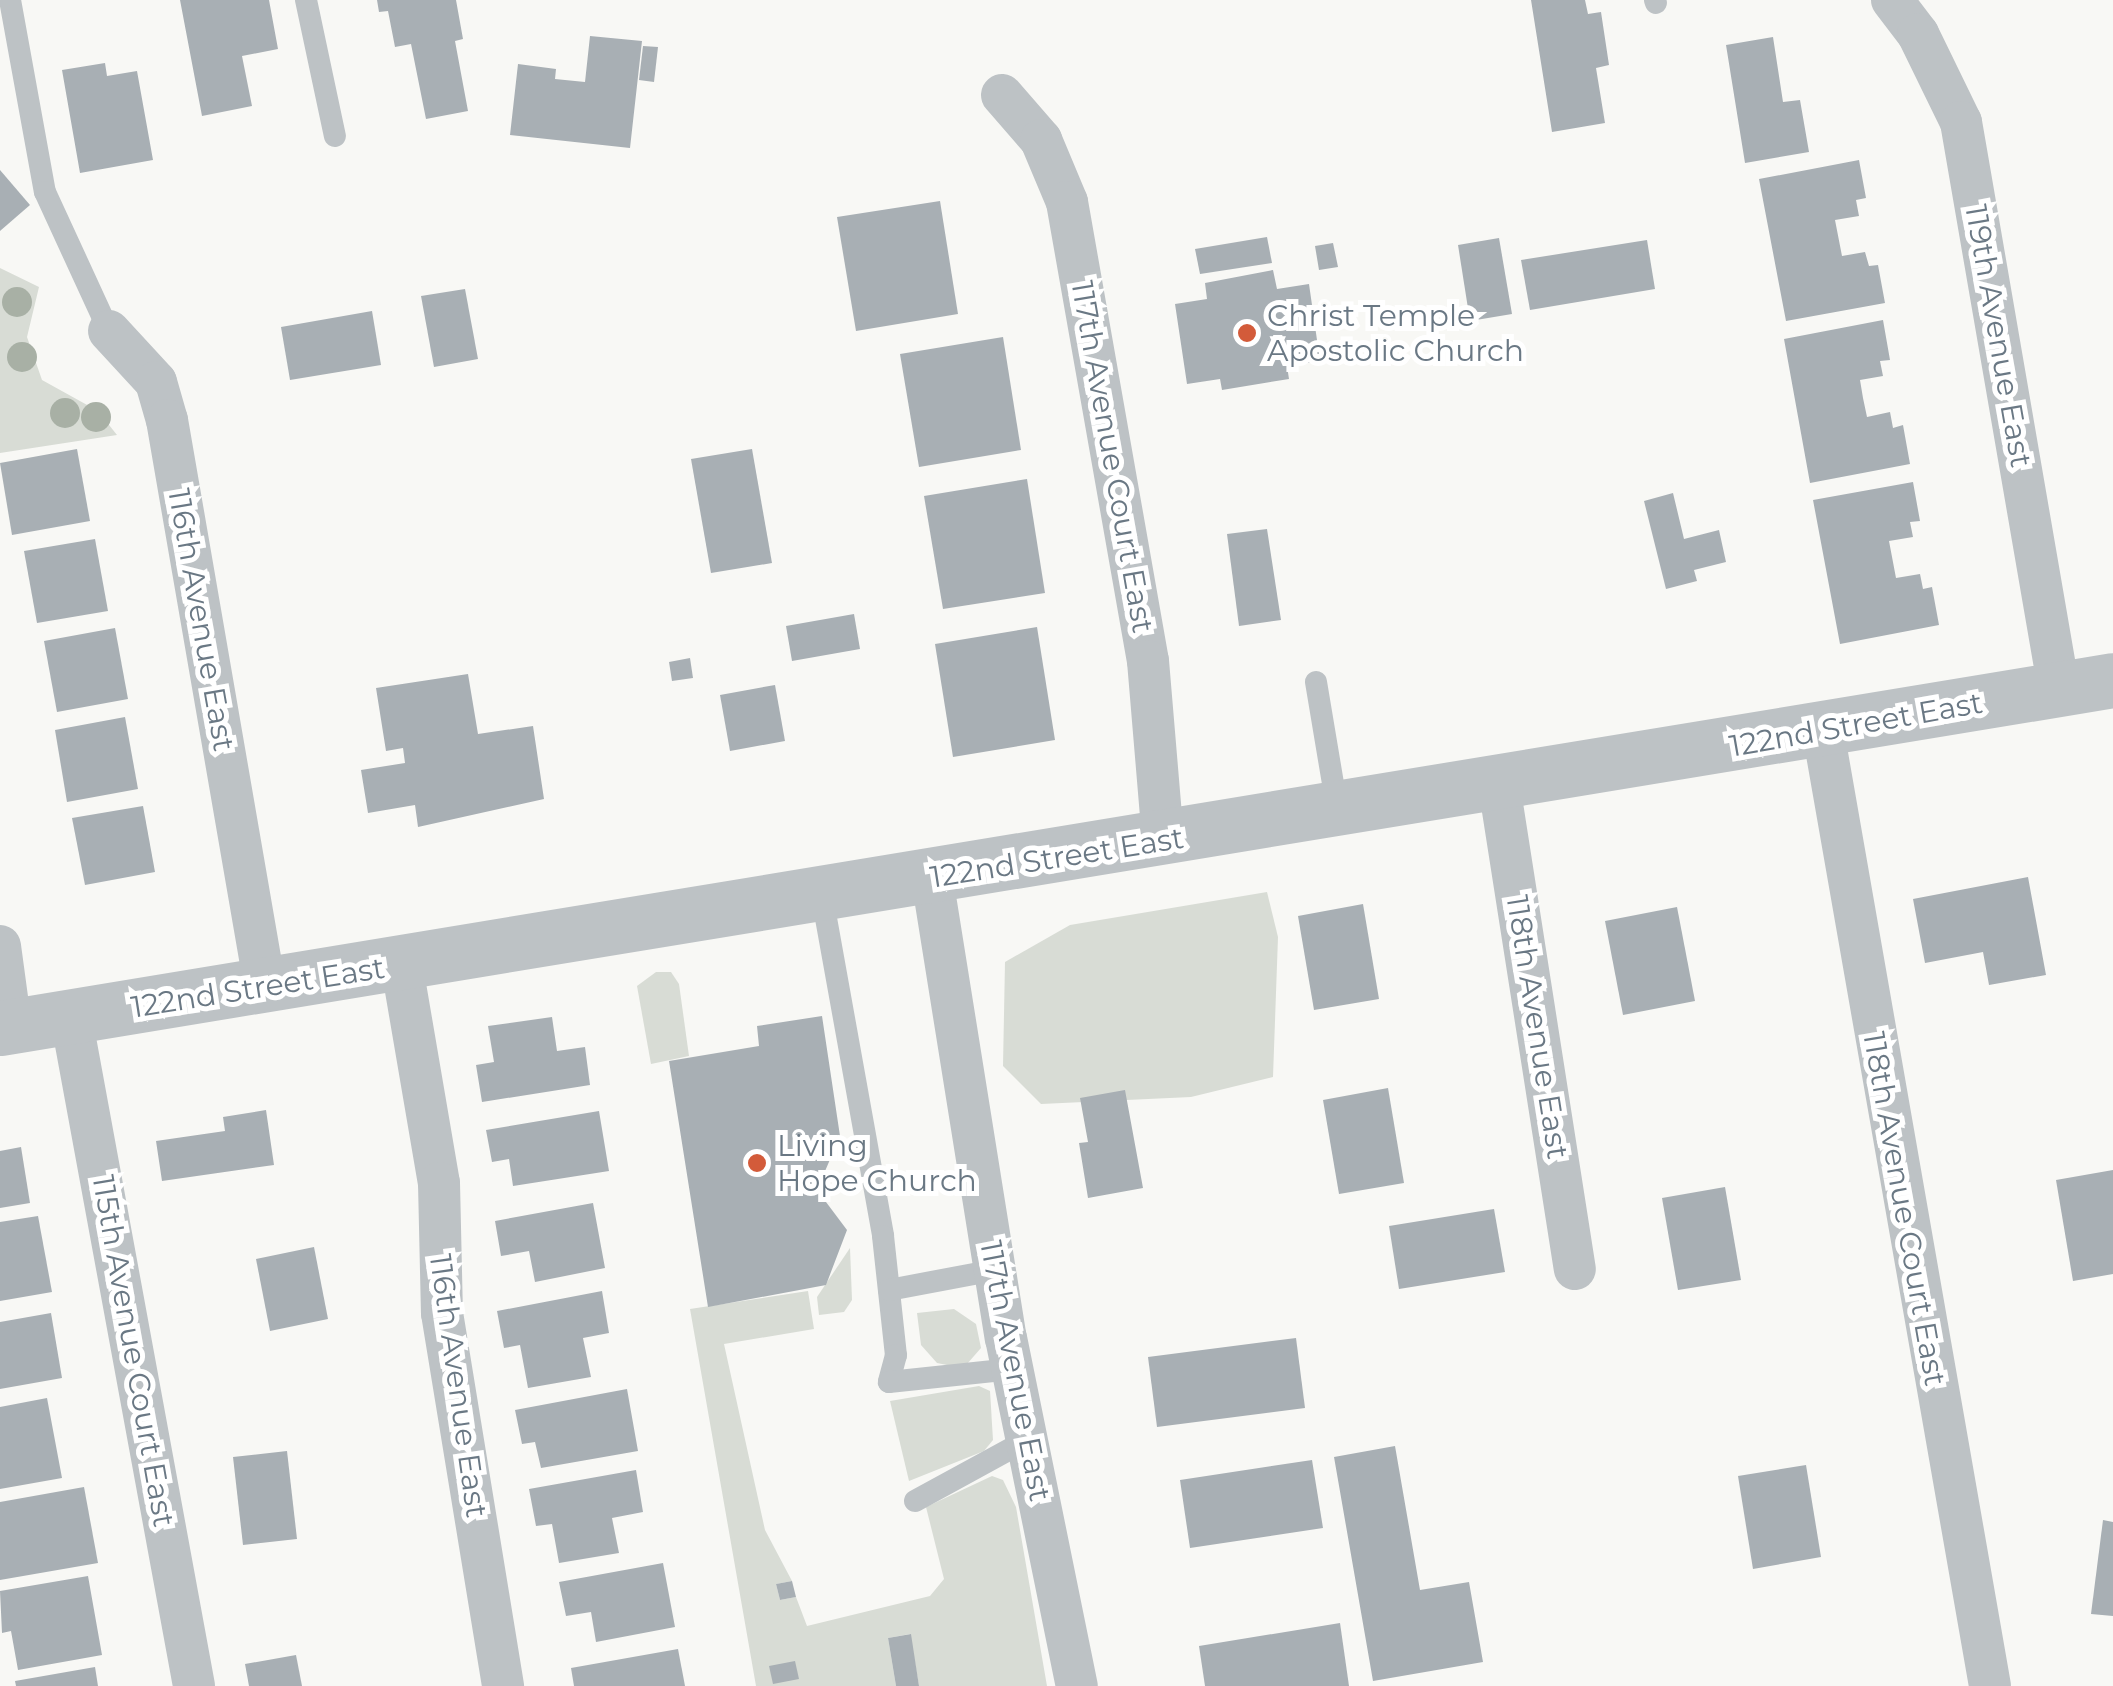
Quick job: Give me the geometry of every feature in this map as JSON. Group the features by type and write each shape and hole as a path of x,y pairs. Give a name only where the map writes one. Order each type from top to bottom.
{"street":[{"name":"119th Avenue East","path":"1892,0 1942,76 1961,122 2059,690"},
{"name":"117th Avenue Court East","path":"1002,95 1041,140 1066,202 1148,662 1163,840"},
{"name":"116th Avenue East","path":"109,331 156,382 166,420 265,987"},
{"name":"122nd Street East","path":"6,1028 1337,812 2113,680"},
{"name":"118th Avenue Court East","path":"1823,731 1990,1686"},
{"name":"118th Avenue East","path":"1499,785 1575,1269"},
{"name":"117th Avenue East","path":"932,878 1012,1369 1077,1686"},
{"path":"0,946 6,1028"},
{"name":"116th Avenue East","path":"402,966 439,1183 442,1314 503,1686"},
{"name":"115th Avenue Court East","path":"71,1017 194,1686"}],"lane":[{"path":"10,0 45,192 109,331"},
{"path":"306,0 335,136"},
{"path":"1316,682 1337,812"},
{"path":"822,896 889,1290 896,1354 888,1382 1012,1369"},
{"path":"889,1290 995,1270"},
{"path":"915,1501 1027,1440"}],"shaded area":[{"path":"0,268 39,287 27,337 42,380 98,411 117,435 0,453"},
{"path":"1267,892 1278,937 1273,1077 1191,1097 1041,1104 1003,1066 1005,962 1070,925"},
{"path":"656,972 671,972 679,984 689,1056 651,1064 637,986"},
{"path":"850,1248 852,1300 844,1312 819,1315 817,1297"},
{"path":"808,1291 814,1329 724,1344 765,1530 792,1581 776,1584 780,1600 796,1597 807,1626 930,1596 944,1579 926,1507 992,1476 1003,1480 1016,1507 1047,1686 919,1686 910,1634 888,1638 896,1686 756,1686 690,1309"},
{"path":"954,1309 976,1324 981,1348 967,1364 952,1366 937,1363 921,1345 917,1313"},
{"path":"979,1386 990,1391 993,1440 984,1451 909,1481 890,1401"}],"building":[{"path":"180,0 269,0 278,49 242,56 252,106 202,116"},
{"path":"377,0 456,0 463,39 455,41 468,111 426,119 411,44 395,47 388,11 379,12"},
{"path":"1531,0 1585,0 1588,14 1601,12 1609,65 1596,68 1605,123 1552,132"},
{"path":"590,36 642,41 630,148 510,135 518,64 556,69 555,79 585,82"},
{"path":"1773,37 1783,102 1800,100 1809,152 1745,163 1726,45"},
{"path":"643,46 658,47 654,82 639,80"},
{"path":"105,63 107,76 137,71 153,160 80,173 62,70"},
{"path":"1859,160 1866,198 1856,200 1859,216 1835,220 1842,256 1865,252 1869,266 1878,265 1885,303 1786,321 1759,179"},
{"path":"0,170 30,205 0,231"},
{"path":"940,201 958,314 856,331 837,217"},
{"path":"1267,237 1272,263 1200,274 1195,249"},
{"path":"1499,238 1512,314 1470,321 1458,245"},
{"path":"1647,240 1655,289 1530,310 1521,260"},
{"path":"1333,243 1338,267 1319,270 1315,246"},
{"name":"Christ Temple Apostolic Church","path":"1273,270 1277,289 1309,284 1320,361 1287,366 1289,379 1222,390 1220,379 1187,384 1175,304 1207,299 1205,283"},
{"path":"465,289 478,359 434,367 421,296"},
{"path":"372,311 381,365 290,380 281,327"},
{"path":"1883,320 1890,360 1880,361 1883,376 1860,380 1863,398 1867,417 1890,412 1893,428 1903,425 1910,464 1810,483 1784,339"},
{"path":"1003,337 1021,450 919,467 900,354"},
{"path":"77,449 90,521 12,535 0,463"},
{"path":"752,449 772,563 711,573 691,459"},
{"path":"1027,479 1045,593 943,609 924,496"},
{"path":"1913,482 1920,521 1910,522 1913,537 1889,541 1896,578 1920,574 1923,589 1932,587 1939,625 1840,644 1813,500"},
{"path":"1673,493 1684,539 1719,530 1726,562 1694,570 1697,581 1666,589 1644,501"},
{"path":"1267,529 1281,620 1239,626 1227,534"},
{"path":"95,539 108,611 37,623 24,551"},
{"path":"854,614 860,649 792,661 786,626"},
{"path":"1037,627 1055,740 953,757 935,644"},
{"path":"115,628 128,699 57,712 44,641"},
{"path":"690,658 693,678 672,681 669,662"},
{"path":"468,674 478,734 533,726 544,799 418,827 415,805 368,813 361,770 405,763 403,748 386,751 376,688"},
{"path":"775,685 785,741 730,751 720,695"},
{"path":"125,717 138,789 67,802 55,730"},
{"path":"143,806 155,872 85,885 72,818"},
{"path":"2028,877 2046,975 1989,985 1983,952 1925,963 1913,899"},
{"path":"1363,904 1379,999 1314,1010 1298,916"},
{"path":"1677,907 1695,1001 1623,1015 1605,921"},
{"name":"Living Hope Church","path":"822,1016 840,1136 817,1190 847,1230 826,1285 708,1307 669,1061 759,1046 757,1026"},
{"path":"552,1017 557,1051 585,1047 590,1085 482,1102 476,1065 494,1062 488,1026"},
{"path":"1388,1088 1404,1183 1339,1194 1323,1100"},
{"path":"1125,1090 1143,1188 1088,1198 1079,1143 1088,1142 1080,1098"},
{"path":"266,1110 274,1165 162,1181 156,1141 225,1131 223,1117"},
{"path":"599,1111 609,1171 513,1186 509,1159 492,1162 486,1130"},
{"path":"21,1147 30,1203 0,1208 0,1151"},
{"path":"2113,1170 2113,1274 2073,1281 2056,1180"},
{"path":"1725,1187 1741,1280 1678,1290 1662,1198"},
{"path":"593,1203 605,1268 535,1282 529,1251 501,1256 495,1221"},
{"path":"1494,1209 1505,1272 1399,1289 1389,1226"},
{"path":"38,1216 52,1292 0,1301 0,1222"},
{"path":"314,1247 328,1319 270,1331 256,1259"},
{"path":"602,1291 609,1333 583,1338 591,1377 528,1388 520,1345 504,1348 497,1311"},
{"path":"51,1313 62,1378 0,1389 0,1322"},
{"path":"1296,1338 1305,1408 1157,1427 1148,1357"},
{"path":"627,1389 638,1451 541,1468 535,1442 522,1444 515,1410"},
{"path":"47,1398 62,1478 0,1489 0,1407"},
{"path":"1395,1446 1420,1590 1469,1582 1483,1662 1373,1681 1334,1457"},
{"path":"287,1451 297,1539 243,1545 233,1457"},
{"path":"1312,1460 1323,1528 1190,1548 1180,1480"},
{"path":"1806,1465 1821,1557 1753,1569 1738,1476"},
{"path":"636,1470 643,1512 612,1518 619,1553 559,1563 552,1524 536,1526 529,1489"},
{"path":"84,1487 98,1563 0,1580 0,1502"},
{"path":"2103,1520 2113,1522 2113,1616 2091,1614"},
{"path":"663,1563 675,1627 596,1642 591,1612 566,1616 559,1582"},
{"path":"88,1576 102,1655 18,1670 11,1631 2,1633 0,1591"},
{"path":"792,1581 796,1597 780,1600 776,1584"},
{"path":"1340,1623 1349,1686 1205,1686 1199,1646"},
{"path":"911,1634 919,1686 896,1686 888,1638"},
{"path":"678,1649 685,1686 574,1686 571,1668"},
{"path":"296,1655 302,1686 249,1686 245,1664"},
{"path":"795,1661 799,1679 773,1684 769,1666"},
{"path":"95,1667 98,1686 16,1686 15,1681"}],"place":[{"name":"Christ Temple Apostolic Church","path":"1247,333"},
{"name":"Living Hope Church","path":"757,1163"}]}
